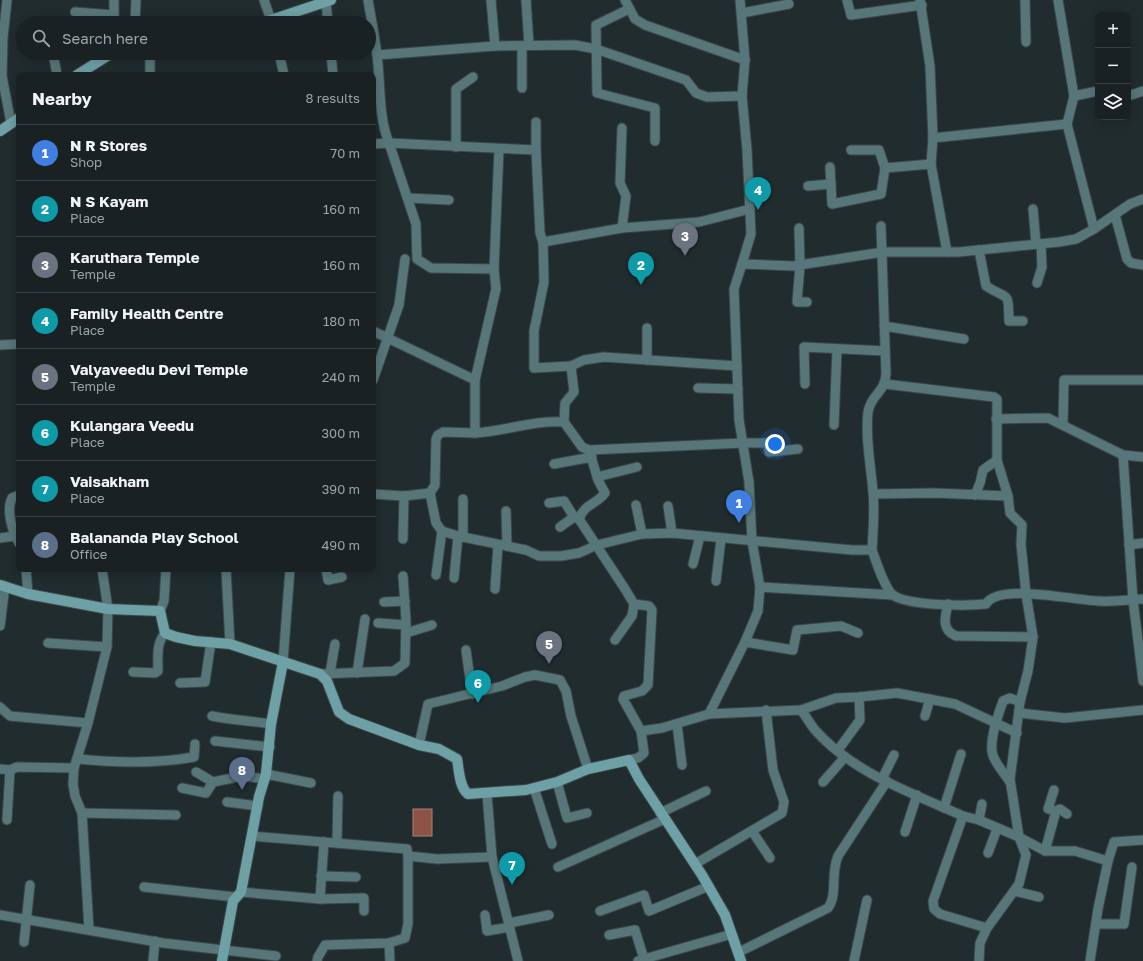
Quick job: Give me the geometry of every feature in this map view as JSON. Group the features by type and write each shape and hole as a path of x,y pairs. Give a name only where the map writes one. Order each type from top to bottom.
{"street":[{"path":"114,0 114,16"},
{"path":"135,16 136,0"},
{"path":"264,0 267,16"},
{"path":"368,0 371,16"},
{"path":"491,0 496,46"},
{"path":"522,88 526,46 526,0"},
{"path":"624,0 635,19 645,25 745,60"},
{"path":"709,714 746,642 758,611 760,587 752,541 749,482 739,420 734,289 751,234 748,150 742,96 745,60 740,0"},
{"path":"847,0 851,15 921,3 930,66 933,138 931,164 947,252"},
{"path":"1025,0 1026,42"},
{"path":"1058,0 1074,96 1067,124 1094,229"},
{"path":"285,16 328,1 328,16"},
{"path":"0,131 15,120 2,76 4,3"},
{"path":"742,13 789,4"},
{"path":"629,9 596,25 597,93 655,108 655,141"},
{"path":"75,12 97,16"},
{"path":"377,55 496,46 575,45 596,49 686,80 696,93 707,97 742,96"},
{"path":"376,49 377,112 416,224 417,259 422,264 430,268 494,269"},
{"path":"54,60 56,72"},
{"path":"87,72 103,60"},
{"path":"150,60 150,72"},
{"path":"281,60 283,72"},
{"path":"332,60 333,72"},
{"path":"456,147 456,89 473,77"},
{"path":"1131,95 1143,91"},
{"path":"1074,96 1095,92"},
{"path":"536,122 540,233 543,242 544,282 534,332 534,368 571,366 595,358 738,366"},
{"path":"933,138 1067,124"},
{"path":"622,128 620,183 626,196 622,228"},
{"path":"376,144 389,143 536,150"},
{"path":"475,433 475,380 496,289 494,269 499,149"},
{"path":"830,167 832,204 881,194 885,168 879,150 851,150"},
{"path":"885,168 931,164"},
{"path":"808,186 831,184"},
{"path":"408,198 449,200"},
{"path":"742,264 800,266 883,252 947,252 1039,244 1076,238 1094,229 1130,204 1143,199"},
{"path":"543,242 622,228 637,229 699,222 750,209"},
{"path":"1033,209 1042,267 1037,283"},
{"path":"1115,215 1128,259 1131,263 1143,265"},
{"path":"881,226 886,351 885,384 871,402 868,412 868,431 874,494 872,550 881,576 893,595"},
{"path":"799,228 800,266 797,302 807,302"},
{"path":"980,250 986,286 1004,294 1008,300 1009,321 1023,321"},
{"path":"376,370 386,338 399,305 405,259"},
{"path":"884,326 964,339"},
{"path":"647,328 648,360"},
{"path":"376,333 475,380"},
{"path":"0,345 16,344"},
{"path":"805,384 804,348 886,351"},
{"path":"834,425 837,349"},
{"path":"560,527 576,518 585,508 600,499 604,493 596,476 591,454 582,447 564,422 565,403 574,392 571,366"},
{"path":"1063,425 1064,380 1143,380"},
{"path":"885,384 994,397 997,404 997,460 1008,496 1010,512 1022,526 1021,544 1026,594 1033,637 1028,671 1020,702 1010,782 1019,837 1026,855 1020,879 1014,891 987,928 980,943 979,961"},
{"path":"698,388 738,389"},
{"path":"996,419 1048,418 1123,455 1143,457"},
{"path":"564,422 535,423 504,430 475,433 443,432 438,435 436,439 434,485 430,493 436,524 442,530 461,536 539,556 561,556 579,553 597,546 642,534 672,533 721,539 872,550"},
{"path":"554,464 591,454 743,443 768,443 769,452 798,449"},
{"path":"1123,455 1133,600 1143,681"},
{"path":"975,495 983,470 997,460"},
{"path":"596,476 637,467"},
{"path":"376,494 404,496 430,493"},
{"path":"874,494 1008,496"},
{"path":"16,496 12,498 9,505 16,536"},
{"path":"403,539 404,496"},
{"path":"454,578 461,536 463,499"},
{"path":"549,503 564,501 597,546 634,604 632,616 614,640"},
{"path":"636,505 642,534"},
{"path":"668,506 672,533"},
{"path":"0,510 6,510 11,515"},
{"path":"495,589 503,546 506,511"},
{"path":"436,575 442,530"},
{"path":"693,564 700,536"},
{"path":"0,538 16,540"},
{"path":"716,581 721,539"},
{"path":"1129,545 1143,544"},
{"path":"26,572 28,594"},
{"path":"89,929 82,813 75,796 73,784 74,768 88,723 107,647 108,609 102,572"},
{"path":"165,633 160,611 164,601 166,572"},
{"path":"226,572 230,644"},
{"path":"222,961 266,776 270,747 271,724 282,662 293,572"},
{"path":"327,572 328,580 342,577"},
{"path":"165,633 176,637 230,644 282,662 325,673 394,671 405,664 406,629 403,576"},
{"path":"0,626 3,586 28,594 108,609 160,611"},
{"path":"760,587 893,595 909,601 966,606 986,604 988,599 997,595 1026,594 1099,601 1143,599"},
{"path":"384,602 405,601"},
{"path":"335,644 325,673 339,712 349,719 419,745 439,749 457,759 464,792 468,794 487,794 534,788 557,782 588,769 638,758 644,752 641,731 623,699 624,696 642,691 648,685 652,610 649,606 634,604"},
{"path":"948,604 944,621 949,634 956,636 1033,637"},
{"path":"356,673 365,619"},
{"path":"378,623 406,629 432,625"},
{"path":"746,642 793,650 797,630 840,626 858,633"},
{"path":"133,672 155,673 158,670 159,640 165,633"},
{"path":"180,684 204,682 211,642"},
{"path":"48,643 107,647"},
{"path":"466,650 472,694"},
{"path":"419,745 428,704 472,694 535,675 560,680 566,691 571,716 588,769"},
{"path":"641,731 677,724 709,714 766,710 801,710 836,698 898,693 955,704 1017,733"},
{"path":"838,750 860,720 859,697"},
{"path":"1010,782 994,758 992,750 996,722 1003,701 1010,698 1020,702"},
{"path":"925,716 930,699"},
{"path":"0,707 10,716 88,723"},
{"path":"695,864 782,813 784,802 773,770 766,710"},
{"path":"801,710 816,730 845,757 867,772 944,808 963,816 979,820 1045,850 1075,851 1108,861"},
{"path":"1019,713 1065,718 1143,710"},
{"path":"212,716 230,719 240,718 271,724"},
{"path":"677,724 682,765"},
{"path":"215,741 270,747"},
{"path":"78,759 119,763 174,761 194,757 194,744"},
{"path":"944,808 961,754"},
{"path":"629,760 639,780 709,886 725,915 740,957 828,908 833,901 834,867 838,856 884,780 894,755"},
{"path":"823,782 845,757"},
{"path":"0,769 10,770 17,767 74,768"},
{"path":"8,820 10,770"},
{"path":"196,772 212,782 243,776 266,776 311,783"},
{"path":"182,788 206,793 212,782"},
{"path":"557,782 568,818 587,813"},
{"path":"534,788 552,844"},
{"path":"1054,790 1048,809 1056,811 1060,809 1068,814"},
{"path":"558,867 662,816 706,791"},
{"path":"487,794 492,857 518,961"},
{"path":"905,832 917,795"},
{"path":"337,844 338,796"},
{"path":"227,802 258,806"},
{"path":"979,820 982,804"},
{"path":"1045,850 1056,811"},
{"path":"82,813 176,815"},
{"path":"963,816 933,901 934,909 940,914 987,928"},
{"path":"988,853 997,829"},
{"path":"752,831 770,858"},
{"path":"252,836 408,849 408,933 405,938 389,943 325,945 318,957 318,961"},
{"path":"1090,961 1108,861 1114,842 1143,840"},
{"path":"320,899 324,842"},
{"path":"408,856 437,860 492,857"},
{"path":"1096,924 1124,924 1132,866"},
{"path":"321,876 356,877"},
{"path":"24,942 30,884"},
{"path":"144,886 238,895 320,899 364,898 364,911"},
{"path":"600,911 644,895 650,911 709,886"},
{"path":"1014,891 1039,898"},
{"path":"854,961 867,900"},
{"path":"0,915 155,941 276,956"},
{"path":"486,915 488,931 549,915"},
{"path":"608,935 635,930 643,960 669,957 732,934"},
{"path":"153,961 155,941"},
{"path":"389,943 390,961"}],"shaded area":[{"path":"413,809 432,809 432,836 413,836"}],"place":[{"name":"Family Health Centre","path":"758,210"},
{"name":"Karuthara Temple","path":"685,256"},
{"name":"N S Kayam","path":"641,285"},
{"name":"N R Stores","path":"739,523"},
{"name":"Valyaveedu Devi Temple","path":"549,664"},
{"name":"Kulangara Veedu","path":"478,703"},
{"name":"Balananda Play School","path":"242,790"},
{"name":"Vaisakham","path":"512,885"}]}
